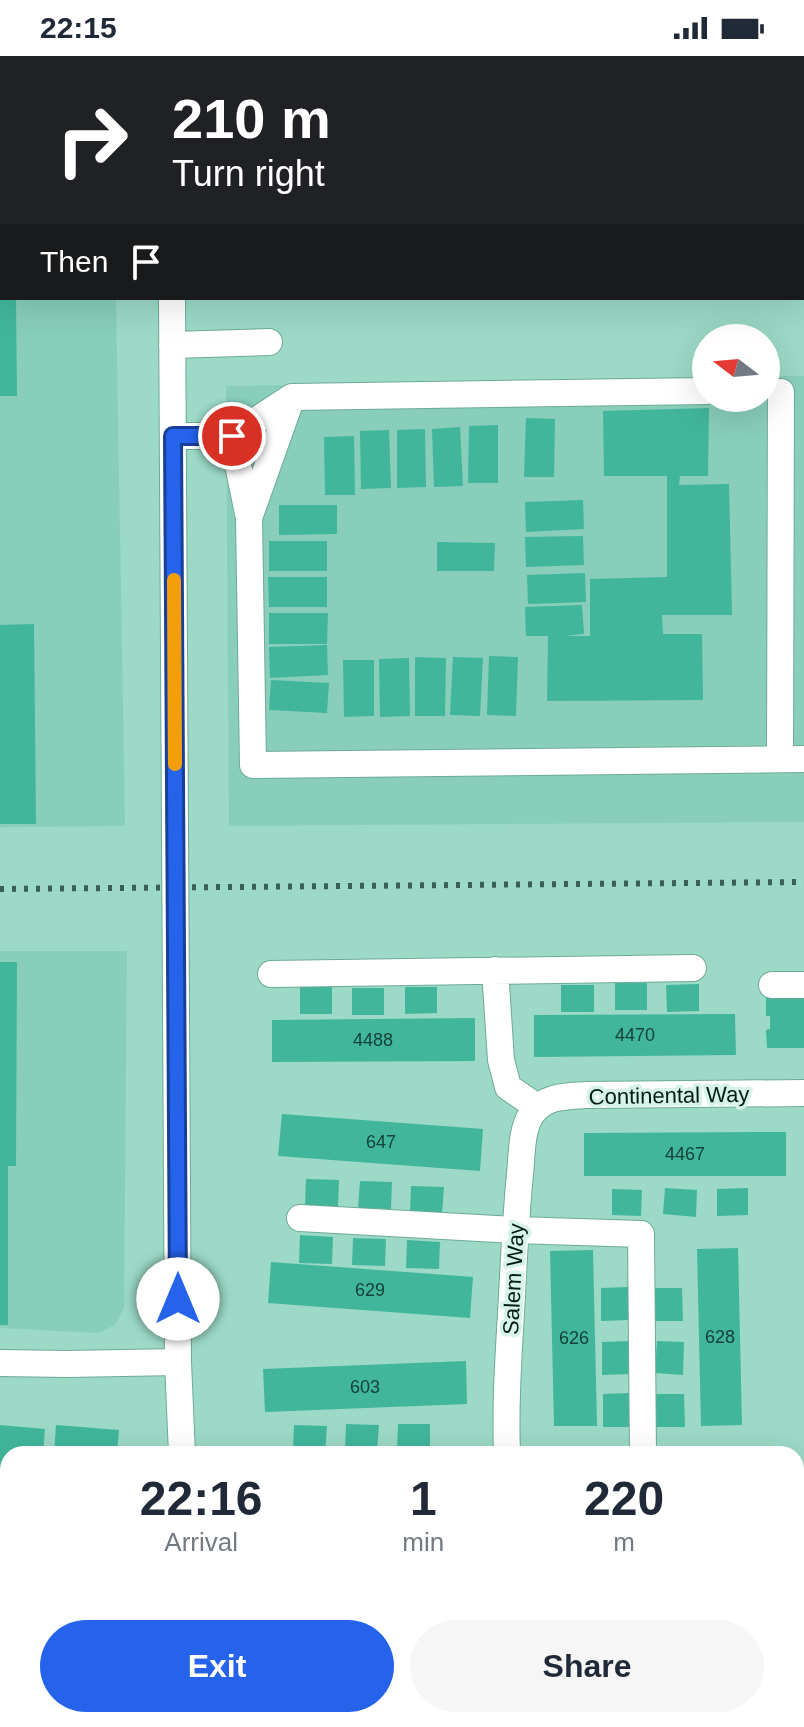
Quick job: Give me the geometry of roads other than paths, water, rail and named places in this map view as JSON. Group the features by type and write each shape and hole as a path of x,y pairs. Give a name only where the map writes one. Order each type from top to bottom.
{"street":[{"path":"172,300 178,1362 182,1446"},
{"path":"172,345 269,342"},
{"path":"173,436 232,436 292,397 692,391"},
{"path":"232,436 249,518 253,765 792,759 784,392"},
{"path":"249,518 292,397"},
{"path":"271,974 693,968"},
{"path":"495,970 501,1060 508,1087 537,1107"},
{"path":"772,985 804,985"},
{"name":"Continental Way","path":"537,1107 549,1099 586,1095 804,1093"},
{"name":"Salem Way","path":"507,1446 506,1405 516,1230 525,1129 537,1107"},
{"path":"300,1218 641,1234 643,1446"},
{"path":"0,1363 178,1362"}],"railway":[{"path":"0,889 804,882"}]}
